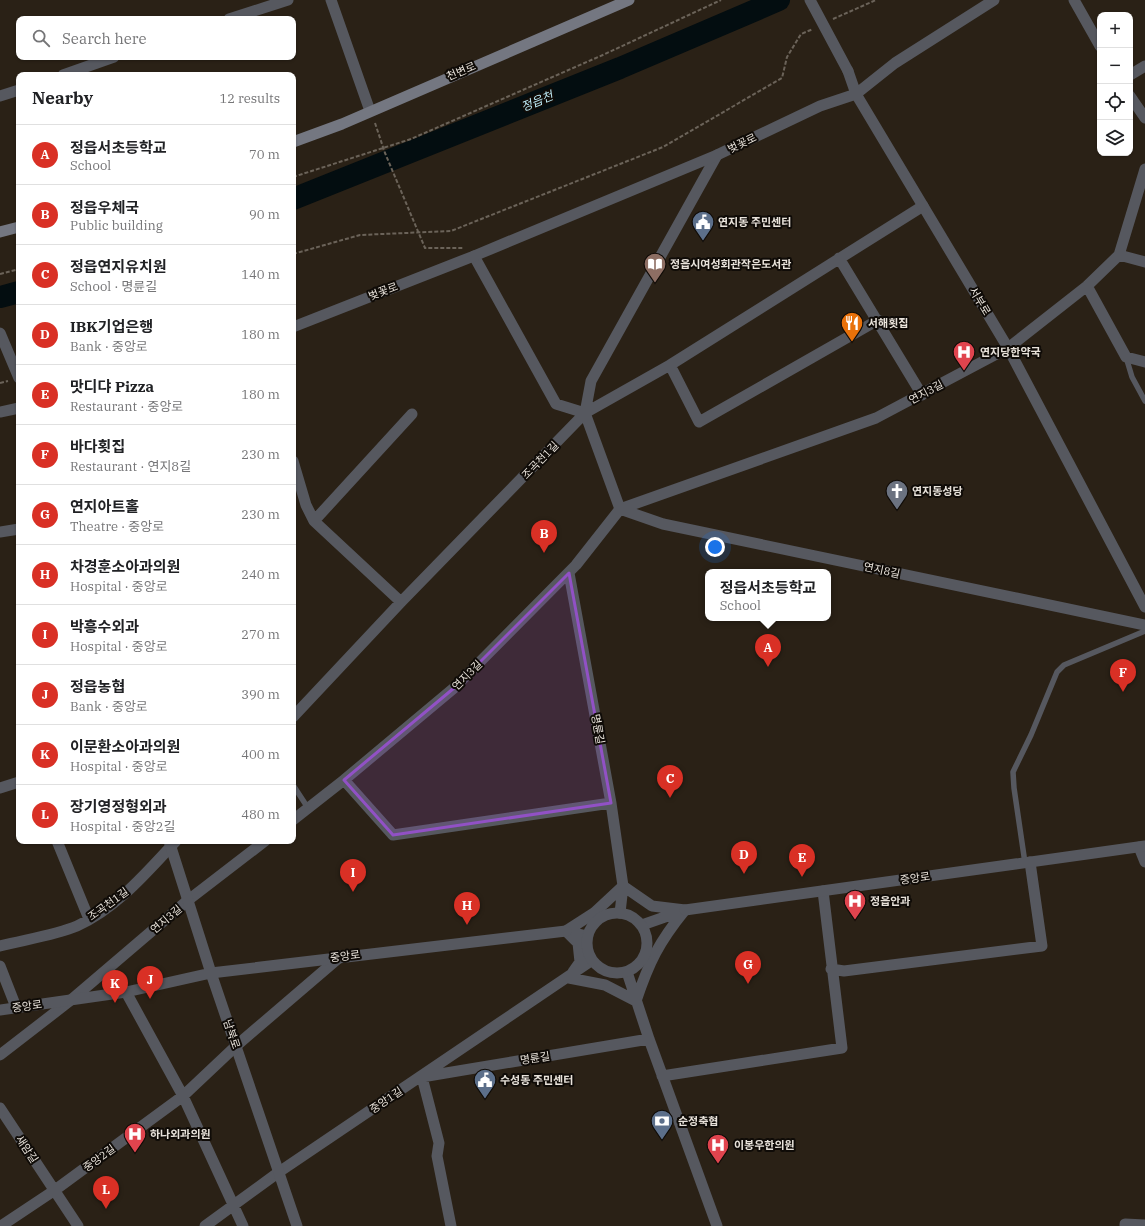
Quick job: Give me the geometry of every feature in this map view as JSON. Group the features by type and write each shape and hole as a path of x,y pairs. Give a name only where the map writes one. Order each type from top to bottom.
{"main road":[{"name":"천변로","path":"296,141 370,111 609,4 629,0"},
{"path":"0,232 16,228"}],"street":[{"path":"238,16 288,0"},
{"path":"331,0 370,111"},
{"name":"서부로","path":"810,0 848,71 856,94 1008,348 1145,607"},
{"name":"벚꽃로","path":"296,326 474,256 717,155 820,106 856,94 895,63 994,0"},
{"path":"1074,0 1097,41"},
{"path":"72,72 106,60"},
{"path":"1133,73 1145,66"},
{"path":"0,96 16,91"},
{"path":"1133,100 1145,118"},
{"path":"620,509 585,413 591,381 717,155"},
{"name":"연지3길","path":"296,818 344,780 454,688 569,573 620,509 876,418 922,395 1008,348 1087,286 1119,255 1145,171"},
{"name":"조곡천1길","path":"296,715 401,602 585,413 670,365 923,206"},
{"path":"1119,255 1145,262"},
{"path":"474,256 556,404 585,413"},
{"path":"839,258 878,320 922,395"},
{"path":"1087,286 1126,357 1145,362"},
{"path":"670,365 699,422 878,320"},
{"path":"0,333 16,371"},
{"path":"0,412 16,409"},
{"path":"314,521 412,414"},
{"path":"296,471 306,505 314,521 401,602"},
{"name":"연지8길","path":"620,509 663,524 1145,625"},
{"path":"0,532 16,529"},
{"name":"명륜길","path":"569,573 611,803 623,886 620,913"},
{"path":"344,780 393,835 611,803"},
{"path":"0,788 16,783"},
{"path":"58,844 89,919"},
{"name":"조곡천1길","path":"0,946 76,926 103,911 126,893 171,844"},
{"name":"남북로","path":"172,844 187,901 297,1226"},
{"name":"연지3길","path":"70,1000 187,901 261,844"},
{"path":"1142,846 1145,862"},
{"name":"중앙로","path":"685,910 1142,846"},
{"path":"831,969 844,971 1042,946 1028,862"},
{"path":"566,930 594,913 623,886 652,906 685,910"},
{"path":"662,1076 842,1048 822,891"},
{"path":"642,925 685,910"},
{"path":"636,1001 647,967 665,935 685,910"},
{"path":"620,913 629,915 639,921 642,925 647,942 646,954 637,966 627,972 617,975 607,972 591,961 587,952 588,936 590,929 598,920 608,914 620,913"},
{"path":"566,930 588,936"},
{"path":"566,930 578,943 580,962 569,978 605,985 636,1001"},
{"name":"중앙로","path":"0,1010 126,992 211,973 566,930"},
{"name":"중앙2길","path":"0,1226 55,1190 183,1096 236,1046 342,956"},
{"name":"중앙1길","path":"205,1226 279,1172 569,978 591,961"},
{"path":"0,966 16,1008"},
{"path":"627,972 662,1076 717,1226"},
{"path":"126,992 183,1096 243,1226"},
{"path":"0,1055 70,1000"},
{"name":"명륜길","path":"422,1076 649,1039"},
{"path":"422,1076 439,1143 437,1156 451,1226"},
{"name":"새암길","path":"0,1108 55,1190"},
{"path":"55,1190 78,1226"},
{"path":"1125,1226 1125,1224 1145,1225"}],"lane":[{"path":"1126,357 1132,377 1145,402"},
{"path":"1028,862 1014,788 1013,772 1032,734 1057,672 1064,666 1145,631"},
{"path":"296,790 308,808"}],"path":[{"path":"296,176 384,149 598,57 721,0"},
{"path":"828,22 876,0"},
{"path":"296,253 360,235 451,231 663,147 782,78 787,57 801,34 815,28"},
{"path":"370,111 385,153 425,248 462,247 474,256"},
{"path":"0,274 16,270"}],"highlighted area":[{"path":"569,573 611,803 393,835 344,780 454,688"}],"waterway":[{"name":"정읍천","path":"296,198 620,68 779,0"},
{"name":"정읍천","path":"0,297 16,293"}],"place":[{"name":"연지동 주민센터","path":"703,242"},
{"name":"정읍시여성회관작은도서관","path":"655,284"},
{"name":"서해횟집","path":"852,342"},
{"name":"연지당한약국","path":"964,372"},
{"name":"연지동성당","path":"897,510"},
{"name":"정읍우체국","path":"544,553"},
{"name":"정읍서초등학교","path":"768,667"},
{"name":"바다횟집","path":"1123,692"},
{"name":"정읍연지유치원","path":"670,798"},
{"name":"IBK기업은행","path":"744,874"},
{"name":"맛디댜 Pizza","path":"802,877"},
{"name":"박흥수외과","path":"353,892"},
{"name":"정읍안과","path":"855,920"},
{"name":"차경훈소아과의원","path":"467,925"},
{"name":"연지아트홀","path":"748,984"},
{"name":"정읍농협","path":"150,999"},
{"name":"이문환소아과의원","path":"115,1003"},
{"name":"수성동 주민센터","path":"485,1100"},
{"name":"순정축협","path":"662,1140"},
{"name":"하나외과의원","path":"135,1154"},
{"name":"이봉우한의원","path":"718,1164"},
{"name":"장기영정형외과","path":"106,1209"}]}
